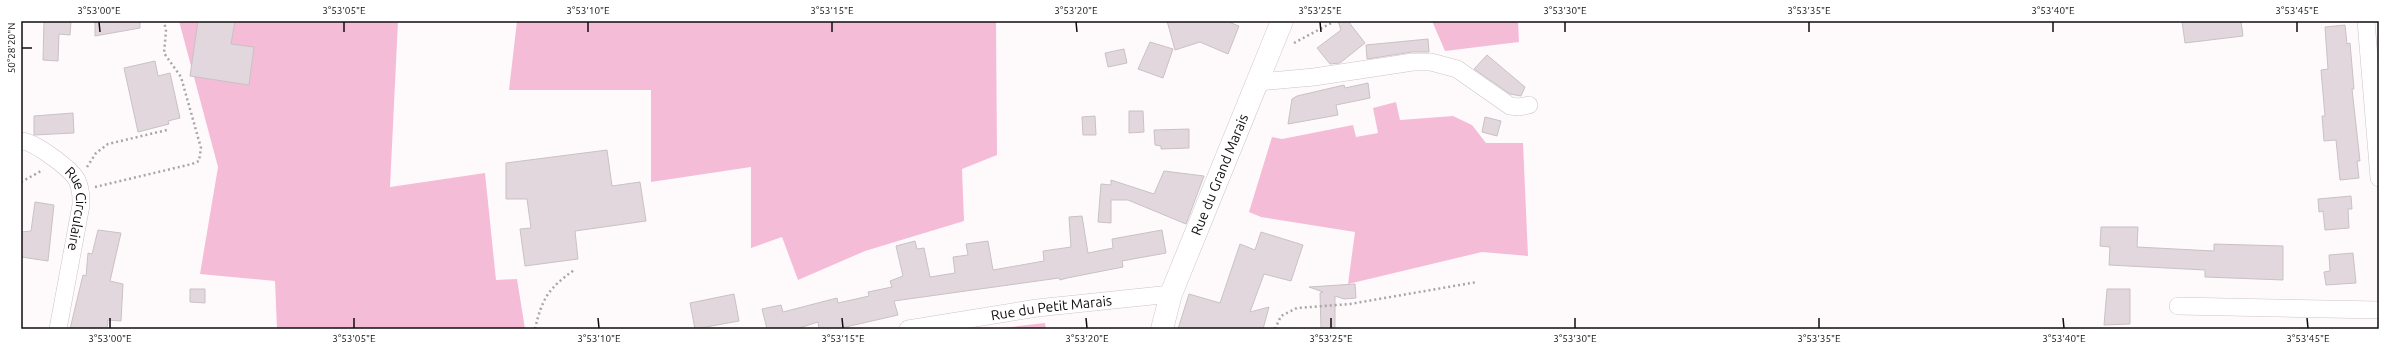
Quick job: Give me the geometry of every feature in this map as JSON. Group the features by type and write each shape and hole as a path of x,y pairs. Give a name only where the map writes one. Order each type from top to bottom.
{"street":[{"name":"Rue du Grand Marais","path":"1162,329 1172,294 1282,21"},
{"path":"2366,21 2379,178"},
{"path":"1258,82 1314,78 1413,62 1431,62 1457,69 1510,106 1519,108 1529,105"},
{"name":"Rue Circulaire","path":"21,141 39,147 76,178 79,187 81,205 58,329"},
{"name":"Rue du Petit Marais","path":"908,329 1037,308 1172,294"},
{"path":"2178,306 2379,310"}],"path":[{"path":"79,187 192,164 199,161 201,148 181,77 164,53 166,31 164,21"},
{"path":"1268,57 1335,21"},
{"path":"79,187 102,147 167,130"},
{"path":"21,182 58,163"},
{"path":"535,329 544,299 552,286 574,270"},
{"path":"1275,329 1281,316 1297,308 1350,304 1477,282"}],"shaded area":[{"path":"179,21 398,21 390,187 485,173 496,280 517,279 525,329 277,329 275,281 200,274 218,167"},
{"path":"517,21 996,21 997,155 962,169 964,221 865,251 798,280 782,237 751,248 751,167 651,182 651,90 509,90"},
{"path":"1432,21 1518,21 1519,42 1445,51"},
{"path":"1396,102 1400,120 1453,116 1472,125 1486,143 1523,143 1528,256 1482,252 1348,284 1355,232 1261,217 1249,212 1272,137 1282,139 1353,125 1356,137 1378,133 1373,108"},
{"path":"1045,323 1046,329 1002,328"}],"building":[{"path":"44,21 71,21 70,35 59,34 58,61 43,60"},
{"path":"95,21 140,21 140,28 95,36"},
{"path":"198,21 235,21 231,44 254,47 249,85 190,76"},
{"path":"1167,21 1226,21 1239,26 1228,54 1200,42 1175,50"},
{"path":"1338,21 1348,21 1365,43 1340,63 1330,64 1317,48 1341,30"},
{"path":"2182,21 2241,21 2243,36 2185,43"},
{"path":"2345,25 2347,44 2350,43 2354,89 2352,89 2360,161 2357,161 2359,178 2340,180 2336,140 2324,141 2322,116 2325,116 2321,70 2328,69 2325,27"},
{"path":"1428,39 1429,52 1412,52 1367,59 1366,45"},
{"path":"1150,42 1173,49 1163,78 1138,69"},
{"path":"1124,49 1127,63 1108,67 1105,53"},
{"path":"1487,55 1525,87 1521,96 1510,94 1474,69"},
{"path":"155,61 158,76 170,73 180,118 168,121 169,124 138,132 124,68"},
{"path":"1368,83 1370,98 1336,105 1338,115 1288,124 1292,99 1297,96 1344,85 1345,88"},
{"path":"1129,111 1143,111 1144,132 1129,133"},
{"path":"73,113 74,133 34,135 34,116"},
{"path":"1095,116 1096,135 1083,135 1082,117"},
{"path":"1485,117 1501,121 1497,136 1482,132"},
{"path":"1189,129 1189,148 1161,149 1161,146 1155,145 1154,130"},
{"path":"607,150 612,186 640,182 646,221 575,231 578,259 525,266 520,229 531,228 527,199 506,199 506,163"},
{"path":"1164,171 1204,176 1186,224 1128,200 1111,200 1111,223 1098,222 1101,184 1111,185 1111,180 1154,194"},
{"path":"2351,196 2352,209 2348,209 2349,228 2325,230 2323,211 2319,212 2318,199"},
{"path":"35,202 54,205 48,261 21,257 21,232 31,231"},
{"path":"1082,216 1088,253 1113,248 1112,239 1162,230 1166,253 1122,261 1123,267 1060,280 1059,278 894,301 898,315 837,329 819,329 818,322 796,329 767,329 762,309 781,305 783,312 837,298 838,303 869,296 868,292 892,287 890,281 903,276 896,246 915,241 917,249 924,248 930,277 955,273 953,257 968,255 966,244 988,241 993,270 1044,261 1043,251 1071,247 1069,217"},
{"path":"2101,227 2138,227 2137,247 2214,251 2214,244 2283,246 2283,280 2205,277 2205,270 2109,265 2110,247 2100,246"},
{"path":"98,230 121,233 110,281 123,284 121,321 108,320 107,329 70,329 83,275 86,276 88,253 92,254"},
{"path":"1261,232 1303,245 1291,281 1264,274 1250,312 1269,307 1263,329 1178,329 1189,294 1220,303 1240,244 1255,250"},
{"path":"2353,253 2356,283 2326,285 2324,272 2330,271 2329,255"},
{"path":"1355,284 1356,298 1344,299 1335,296 1335,329 1321,329 1320,293 1323,292 1309,287"},
{"path":"190,289 205,289 205,303 190,302"},
{"path":"2107,289 2130,289 2130,324 2104,325"},
{"path":"734,294 739,321 695,329 690,303"}]}
